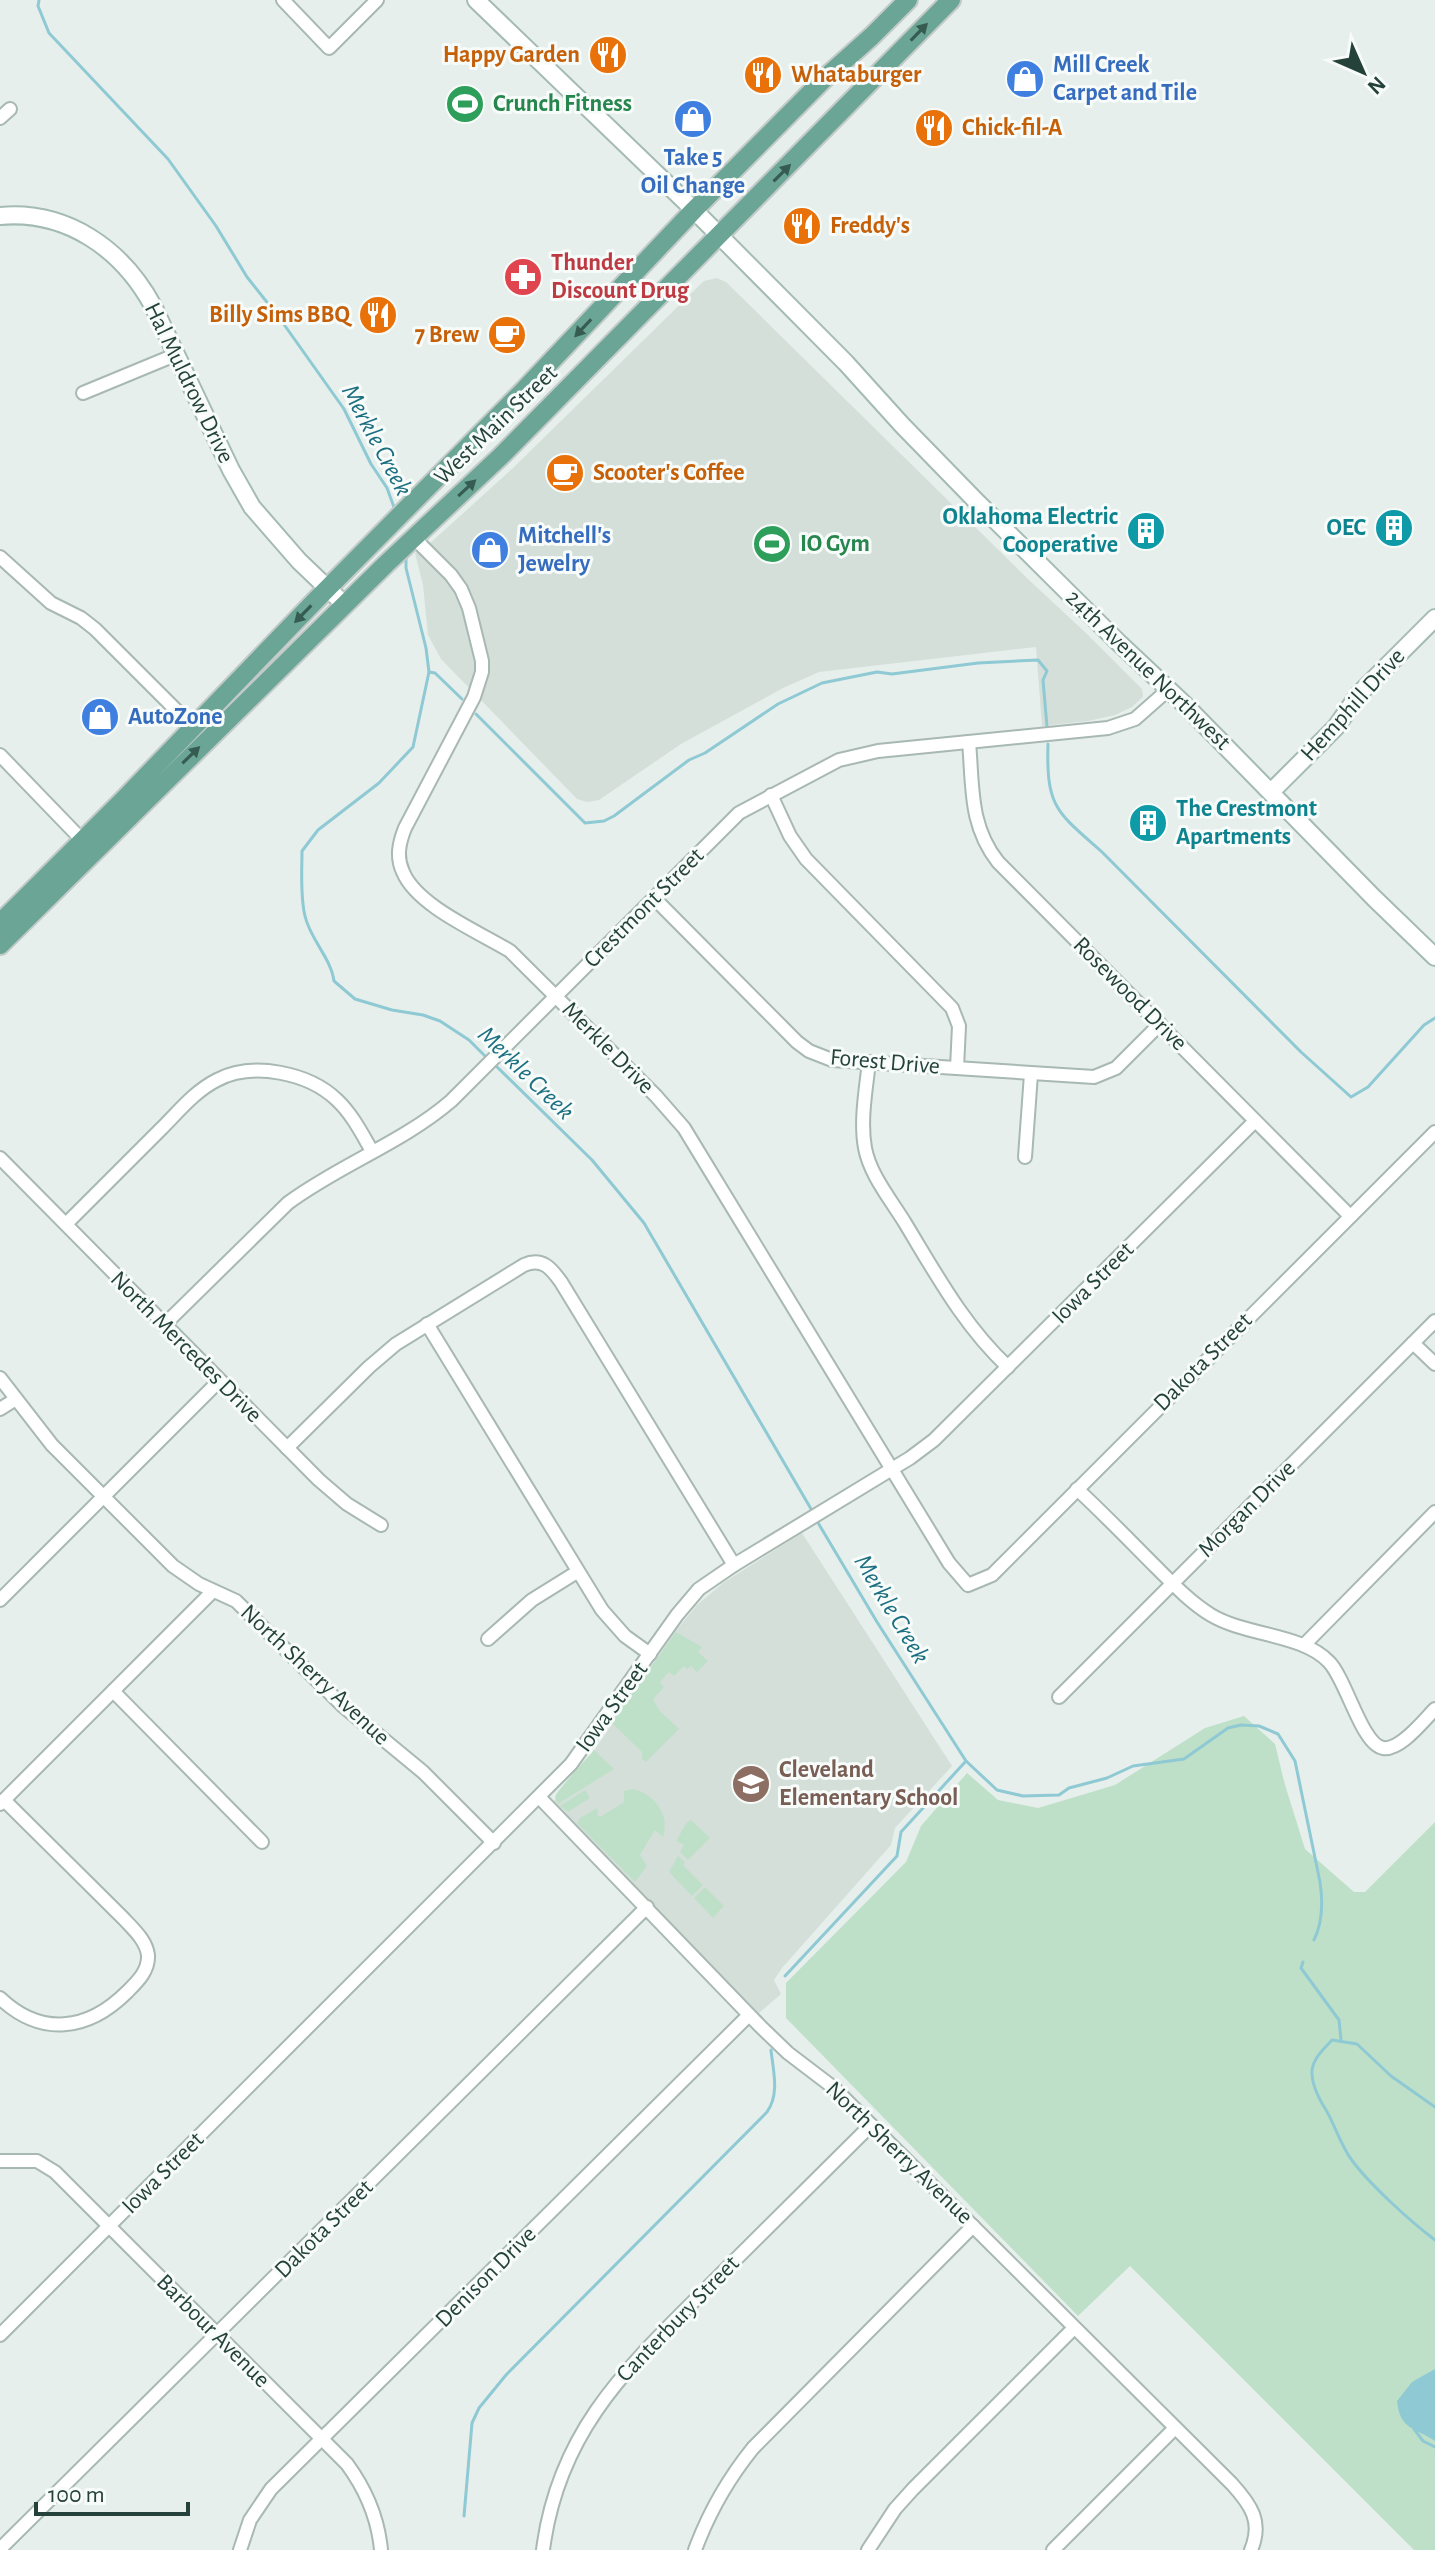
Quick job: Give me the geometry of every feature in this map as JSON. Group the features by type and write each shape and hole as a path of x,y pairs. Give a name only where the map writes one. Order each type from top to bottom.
{"main road":[{"name":"West Main Street","path":"0,923 523,391 694,210 835,68 908,0"},
{"name":"West Main Street","path":"0,945 386,564 501,456 951,0"},
{"name":"24th Avenue Northwest","path":"480,1 694,210 846,363 970,495 1169,689 1435,957"},
{"path":"835,68 859,95"},
{"name":"Hal Muldrow Drive","path":"0,216 40,217 76,229 102,244 124,263 144,289 252,507 299,561 345,605"},
{"name":"Hemphill Drive","path":"1271,792 1336,727 1359,694 1435,618"}],"street":[{"path":"283,0 329,48 377,0"},
{"path":"0,118 10,109"},
{"path":"83,393 175,355"},
{"name":"Merkle Drive","path":"412,539 451,575 461,589 469,608 482,672 474,697 405,828 399,849 402,870 428,901 510,951 656,1096 684,1128 949,1563 968,1585"},
{"path":"0,557 51,603 95,629 193,727"},
{"name":"Crestmont Street","path":"164,1325 288,1203 426,1120 451,1101 739,813 850,756 1126,723 1145,712 1169,689"},
{"name":"Rosewood Drive","path":"969,742 977,825 989,851 1350,1216"},
{"path":"0,755 83,841"},
{"path":"771,795 790,836 806,859 952,1008 959,1026 957,1068"},
{"name":"Forest Drive","path":"654,898 809,1051 832,1060 1094,1077 1109,1073 1160,1024"},
{"path":"869,1062 864,1138 872,1168 960,1313 978,1337 1008,1367"},
{"path":"66,1224 190,1100 215,1080 236,1073 260,1071 288,1075 328,1092 350,1115 372,1151"},
{"path":"1025,1157 1031,1074"},
{"name":"Iowa Street","path":"0,2335 539,1797 581,1752 689,1599 734,1565 934,1440 1255,1121"},
{"name":"Dakota Street","path":"968,1585 992,1575 1435,1132"},
{"name":"North Mercedes Drive","path":"0,1158 335,1496 381,1525"},
{"path":"287,1448 377,1360 427,1324 524,1265 535,1262 549,1267 561,1282 734,1565"},
{"name":"Morgan Drive","path":"1059,1697 1435,1321"},
{"path":"427,1324 612,1625 650,1654"},
{"path":"1413,1343 1435,1364"},
{"name":"North Sherry Avenue","path":"0,1378 45,1437 185,1576 245,1608 343,1706 423,1772 494,1843"},
{"path":"0,1600 219,1381"},
{"path":"0,1409 16,1399"},
{"path":"1077,1489 1185,1597 1222,1621 1304,1645 1319,1653 1335,1669 1366,1735 1381,1748 1399,1743 1435,1709"},
{"path":"1304,1645 1435,1512"},
{"path":"488,1639 532,1600 577,1572"},
{"path":"0,1998 17,2012 39,2022 81,2022 109,2009 145,1971 148,1954 142,1939 2,1802 213,1591"},
{"path":"113,1691 262,1842"},
{"name":"North Sherry Avenue","path":"539,1797 780,2046 834,2088 1232,2484 1254,2513 1257,2530 1251,2550"},
{"name":"Dakota Street","path":"0,2549 647,1907"},
{"name":"Denison Drive","path":"240,2550 250,2520 271,2489 749,2015"},
{"name":"Canterbury Street","path":"543,2550 547,2520 561,2475 583,2429 611,2389 871,2125"},
{"name":"Barbour Avenue","path":"0,2161 43,2163 55,2172 347,2464 365,2492 378,2529 381,2550"},
{"path":"695,2550 711,2510 753,2448 973,2226"},
{"path":"868,2550 895,2509 913,2489 1074,2328"},
{"path":"1053,2550 1175,2428"}],"shaded area":[{"path":"717,278 726,282 1088,635 1142,689 1143,697 1132,707 1115,715 1042,726 1036,647 819,672 783,688 681,744 599,800 587,802 577,799 441,659 428,635 423,585 415,553 427,546 513,468 704,281"},
{"name":"Cleveland Elementary School","path":"802,1533 952,1766 895,1828 891,1845 782,1968 774,1980 781,1994 759,2013 553,1802 595,1749 674,1633 697,1605 723,1583"}],"green space":[{"path":"676,1632 702,1647 698,1652 708,1661 697,1672 691,1666 687,1669 684,1666 674,1676 669,1672 660,1682 664,1687 653,1699 659,1710 679,1729 646,1762 642,1759 642,1752 611,1722"},
{"path":"1244,1716 1275,1744 1305,1849 1354,1892 1365,1892 1435,1822 1435,2550 1414,2550 1130,2266 1078,2316 786,2018 786,1983 906,1862 921,1826 967,1773 998,1800 1038,1808 1115,1785 1205,1728"},
{"path":"594,1750 614,1769 558,1804 557,1793"},
{"path":"633,1789 654,1800 665,1821 663,1837 655,1830 640,1855 647,1866 635,1882 577,1823 597,1808 600,1817 624,1802 624,1791"},
{"path":"585,1790 590,1798 568,1812 560,1806"},
{"path":"691,1820 710,1838 688,1860 680,1852 684,1845 676,1841"},
{"path":"678,1856 703,1885 692,1896 669,1872"},
{"path":"705,1887 724,1906 713,1918 694,1898"}],"water":[{"path":"1435,2369 1435,2441 1405,2423 1397,2401 1412,2382"}],"waterway":[{"name":"Merkle Creek","path":"39,0 38,6 49,33 168,159 216,226 247,277 344,409 371,464 387,488 395,510"},
{"name":"Merkle Creek","path":"406,556 429,672 413,747 379,783 318,830 302,851 303,908 311,933 329,964 334,981 355,999 440,1021 469,1040 488,1059"},
{"path":"476,714 585,823 604,821 614,816 689,760 705,753 778,704 822,683 877,672 892,674 978,663 1038,660 1047,671 1043,680 1047,727"},
{"path":"429,672 435,673 462,699"},
{"path":"1048,744 1052,796 1065,817 1301,1052 1351,1097 1368,1087 1424,1025 1435,1018"},
{"name":"Merkle Creek","path":"494,1064 592,1160 644,1223 814,1514"},
{"name":"Merkle Creek","path":"817,1521 966,1761 997,1790 1023,1796 1059,1795 1069,1788 1107,1778 1133,1766 1184,1759 1228,1728 1259,1726 1278,1734 1295,1761 1320,1882 1322,1912 1314,1940"},
{"path":"785,1976 897,1856 901,1832 966,1761"},
{"name":"Merkle Creek","path":"1303,1962 1301,1968 1339,2020 1341,2040"},
{"name":"Merkle Creek","path":"1435,2107 1391,2076 1357,2044 1332,2040 1313,2065 1316,2091 1351,2159 1390,2202 1435,2240"},
{"path":"464,2516 472,2423 479,2408 506,2375 767,2112 775,2090 771,2050"},
{"name":"Merkle Creek","path":"1414,2429 1423,2441 1435,2447"}],"place":[{"name":"Happy Garden","path":"608,55"},
{"name":"Whataburger","path":"763,75"},
{"name":"Mill Creek Carpet and Tile","path":"1025,79"},
{"name":"Crunch Fitness","path":"465,104"},
{"name":"Take 5 Oil Change","path":"693,119"},
{"name":"Chick-fil-A","path":"934,128"},
{"name":"Freddy's","path":"802,226"},
{"name":"Thunder Discount Drug","path":"523,277"},
{"name":"Billy Sims BBQ","path":"378,315"},
{"name":"7 Brew","path":"507,335"},
{"name":"Scooter's Coffee","path":"565,473"},
{"name":"OEC","path":"1394,528"},
{"name":"Oklahoma Electric Cooperative","path":"1146,531"},
{"name":"IO Gym","path":"772,544"},
{"name":"Mitchell's Jewelry","path":"490,550"},
{"name":"AutoZone","path":"100,717"},
{"name":"The Crestmont Apartments","path":"1148,823"},
{"name":"Cleveland Elementary School","path":"751,1784"}]}
